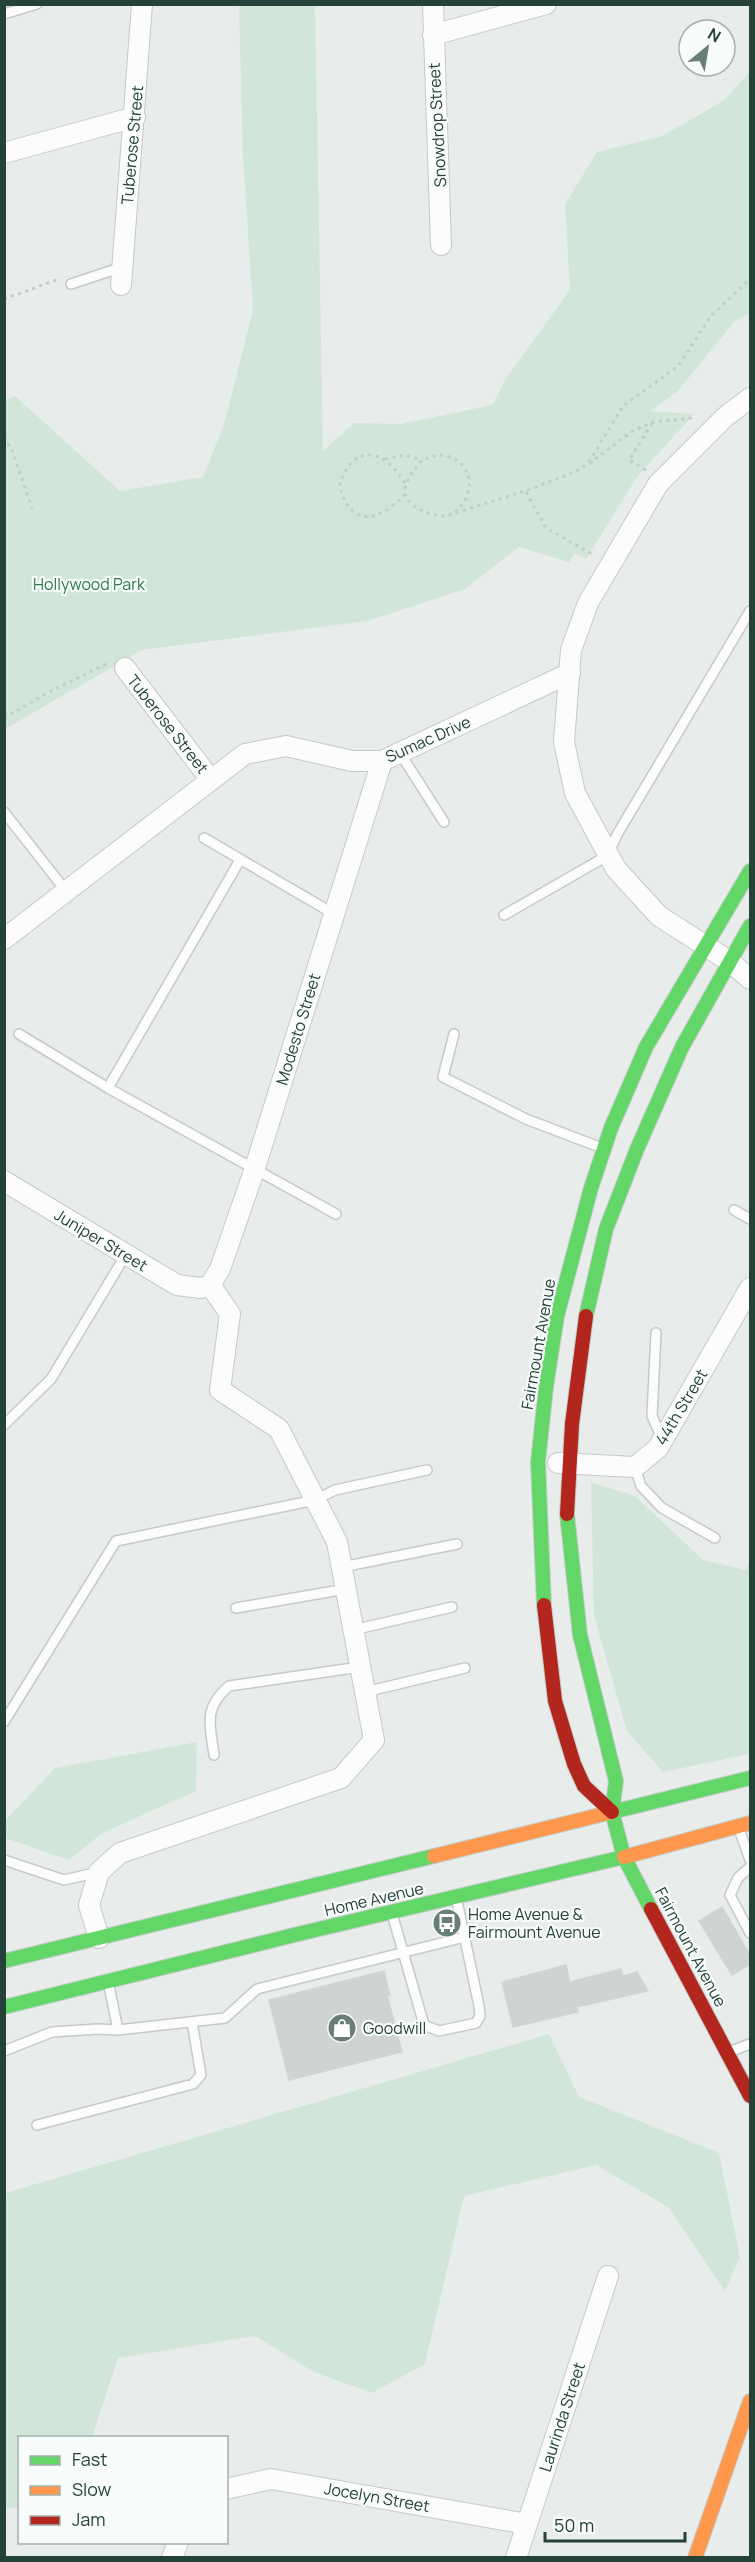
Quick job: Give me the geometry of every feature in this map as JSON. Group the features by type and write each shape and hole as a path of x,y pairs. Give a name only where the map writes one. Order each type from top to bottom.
{"main road":[{"name":"Fairmount Avenue","path":"612,1812 584,1786 574,1764 555,1701 544,1604 538,1462 541,1422 557,1316 591,1188 604,1149 646,1047 750,871"},
{"name":"Fairmount Avenue","path":"750,926 682,1047 636,1149 606,1229 587,1306 569,1464 567,1524 580,1635 616,1781 612,1812 624,1857 729,2052 750,2096"},
{"name":"Home Avenue","path":"4,1961 750,1778"},
{"name":"Home Avenue","path":"4,2007 392,1911 624,1857 744,1825"},
{"path":"695,2558 750,2401"}],"street":[{"name":"Tuberose Street","path":"122,276 142,4"},
{"name":"Snowdrop Street","path":"433,4 440,159 441,245"},
{"path":"433,35 546,4"},
{"path":"4,153 135,117"},
{"path":"750,398 718,424 658,484 588,603 571,650 564,742 575,792 607,856 616,869 658,916 729,961 750,979"},
{"name":"Tuberose Street","path":"125,668 211,780"},
{"name":"Sumac Drive","path":"4,939 245,754 286,746 352,761 391,757 570,673"},
{"name":"Modesto Street","path":"205,1286 220,1269 254,1171 334,914 391,757"},
{"name":"Juniper Street","path":"4,1182 177,1285 205,1286"},
{"path":"99,1938 89,1905 99,1872 120,1853 341,1778 374,1740 337,1542 279,1429 220,1390 230,1314 205,1286"},
{"name":"44th Street","path":"634,1467 658,1448 750,1288"},
{"path":"538,1462 634,1467"},
{"name":"Laurinda Street","path":"516,2558 608,2276"},
{"name":"Jocelyn Street","path":"228,2489 271,2479 527,2524"}],"lane":[{"path":"4,14 37,4"},
{"path":"71,284 122,276"},
{"path":"504,915 607,856 618,833 750,610"},
{"path":"391,757 444,822"},
{"path":"4,812 66,891"},
{"path":"204,838 334,914"},
{"path":"108,1088 240,860"},
{"path":"19,1034 108,1088 254,1171 336,1214"},
{"path":"454,1034 443,1077 526,1119 604,1149"},
{"path":"734,1210 750,1219"},
{"path":"4,1425 51,1379 125,1256"},
{"path":"656,1333 652,1416 663,1440"},
{"path":"634,1467 641,1486 662,1508 715,1538"},
{"path":"4,1722 116,1541 315,1500 335,1490 427,1470"},
{"path":"342,1567 457,1544"},
{"path":"236,1608 346,1589"},
{"path":"353,1630 452,1607"},
{"path":"214,1755 209,1715 216,1696 229,1686 360,1667"},
{"path":"365,1692 465,1668"},
{"path":"744,1825 750,1860"},
{"path":"4,1860 64,1880 99,1872"},
{"path":"750,1867 738,1878 730,1895 750,1933"},
{"path":"392,1911 424,2025 439,2031 476,2023 480,2016 479,2006 456,1896"},
{"path":"4,2051 52,2032 118,2030 225,2018 257,1989 465,1937"},
{"path":"108,1982 118,2030"},
{"path":"38,2125 193,2084 201,2075 192,2022"},
{"path":"729,2052 750,2044"}],"path":[{"path":"5,300 61,278 71,284"},
{"path":"589,464 623,406 678,366 711,316 750,279"},
{"path":"455,512 463,506 469,495 470,480 467,472 450,457 435,455 422,460 406,485 405,494 411,504 435,516 446,516 525,492 589,464 631,432 653,422 693,418"},
{"path":"646,470 629,460 653,422"},
{"path":"4,437 12,450 32,508"},
{"path":"405,494 384,513 368,518 354,513 344,501 340,481 350,464 369,455 385,459 405,455 422,460"},
{"path":"385,459 399,472 406,485"},
{"path":"525,492 546,528 592,554"},
{"path":"4,718 51,691 119,658 125,668"}],"green space":[{"name":"Hollywood Park","path":"239,5 315,5 323,451 354,423 401,424 492,405 507,377 570,290 565,204 597,152 662,136 723,101 750,72 750,313 734,322 677,392 650,411 694,414 637,477 586,559 575,553 569,562 519,547 465,589 367,621 142,650 5,729 5,400 15,396 120,491 203,477 224,424 253,310 243,155"},
{"path":"591,1482 635,1496 703,1560 746,1570 750,1561 750,1754 663,1772 627,1731 594,1616"},
{"path":"197,1742 196,1791 102,1833 69,1860 5,1838 5,1817 7,1819 55,1768"},
{"path":"549,2034 579,2097 719,2153 740,2257 725,2291 668,2207 596,2165 464,2196 425,2364 372,2393 314,2372 255,2336 118,2358 92,2436 18,2436 18,2508 5,2508 5,2193"}],"building":[{"path":"722,1907 750,1955 750,1964 732,1975 699,1921"},
{"path":"566,1965 570,1982 621,1969 623,1976 637,1972 648,1991 577,2007 578,2012 513,2027 502,1982"},
{"path":"384,1971 390,1995 387,1995 402,2052 289,2080 269,2000"}],"traffic: fast":[{"path":"544,1605 538,1462 546,1387 557,1316 591,1188 611,1128 646,1047 750,871"},
{"path":"586,1316 606,1229 637,1149 682,1047 750,926"},
{"path":"567,1514 580,1635 616,1781 612,1812 624,1857 651,1909"},
{"path":"612,1812 750,1778"},
{"path":"4,1961 434,1856"},
{"path":"4,2007 298,1934 624,1857"}],"traffic: slow":[{"path":"434,1856 612,1812"},
{"path":"624,1857 750,1823"},
{"path":"695,2558 750,2401"}],"traffic: jam":[{"path":"567,1514 572,1424 586,1316"},
{"path":"544,1605 555,1701 574,1764 584,1786 612,1812"},
{"path":"651,1909 750,2096"}],"place":[{"name":"Home Avenue & Fairmount Avenue","path":"447,1923"},
{"name":"Goodwill","path":"342,2028"}]}
